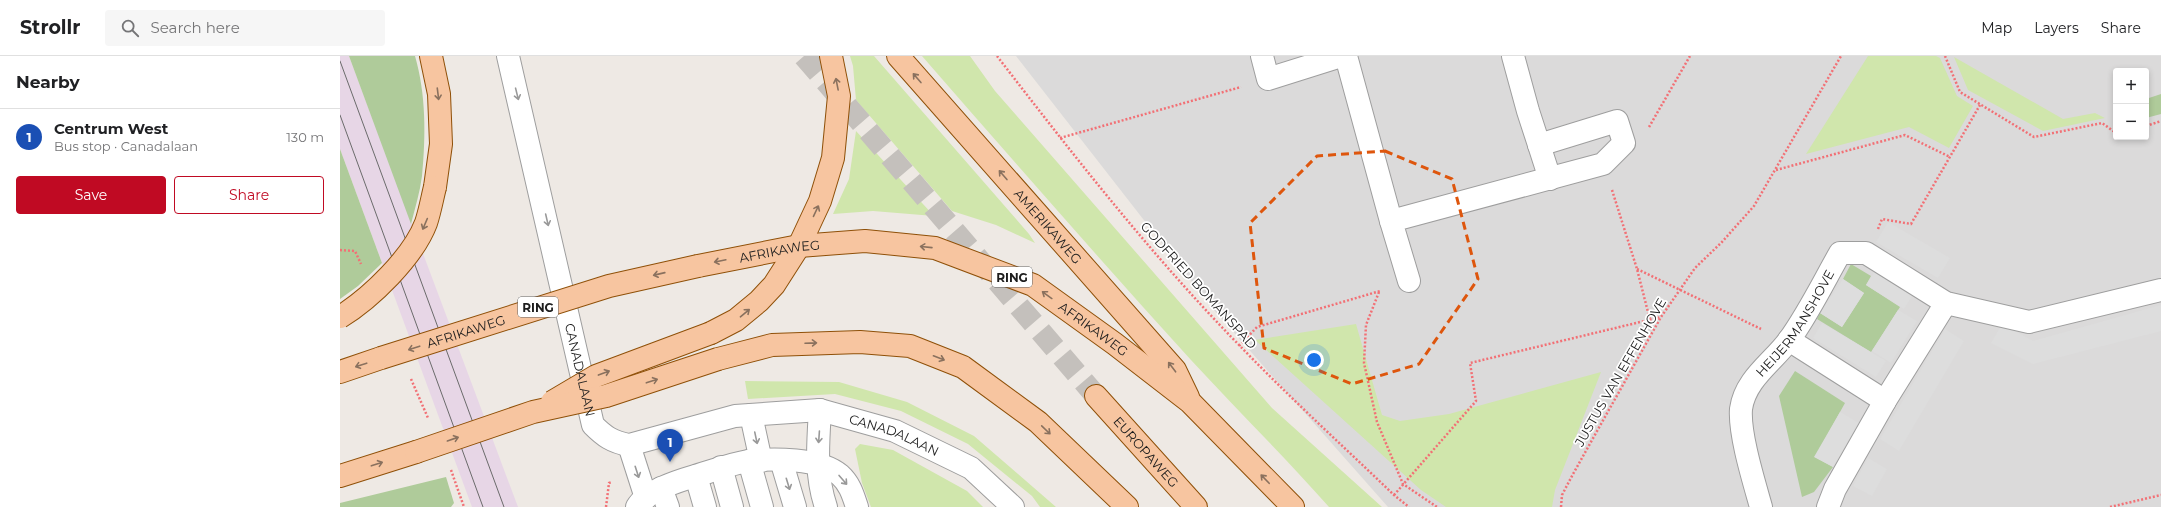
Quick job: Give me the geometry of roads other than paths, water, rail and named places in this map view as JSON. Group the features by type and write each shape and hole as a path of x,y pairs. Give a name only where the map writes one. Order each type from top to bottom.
{"main road":[{"path":"340,318 380,287 409,252 426,224 435,187 441,144 439,94 431,56"},
{"path":"533,412 596,376 711,333 736,320 759,301 774,285 799,246 820,201 833,158 839,96 831,56"},
{"name":"AMERIKAWEG","path":"898,56 1175,370 1190,402"},
{"name":"AFRIKAWEG","path":"340,372 609,286 698,266 799,246 865,241 935,248 1033,285 1115,344 1190,402"},
{"path":"340,476 533,412 606,396 718,359 772,345 860,342 910,346 963,367 1038,422 1127,507"},
{"name":"EUROPAWEG","path":"1096,396 1196,507"},
{"name":"RING","path":"1190,402 1293,507"}],"street":[{"name":"CANADALAAN","path":"508,56 593,424 605,437 617,443 629,445 735,416 820,410 895,431 970,468 1013,507"},
{"path":"1262,56 1268,79 1341,56"},
{"path":"1346,56 1408,281"},
{"path":"1513,56 1550,179"},
{"path":"1391,221 1603,164 1624,143 1617,121 1539,145"},
{"name":"HEIJERMANSHOVE","path":"1761,507 1744,442 1741,408 1750,386 1767,362 1788,342 1840,253 1866,254 1946,302 2029,322 2161,290"},
{"path":"1828,507 1835,489 1885,401 1946,302"},
{"path":"1788,342 1885,401"},
{"path":"820,410 817,464 821,493 826,507"},
{"path":"751,415 763,461 762,507"},
{"path":"629,445 648,502 696,476 721,467 763,461 817,464 839,475 851,489 858,507"},
{"path":"763,461 795,507"},
{"path":"721,467 732,507"},
{"path":"696,476 705,507"}],"tunnel":[{"path":"804,56 1096,396"}],"tram line":[{"path":"340,61 504,507"},
{"path":"340,115 483,507"}],"place":[{"name":"Centrum West","path":"670,462"}]}
